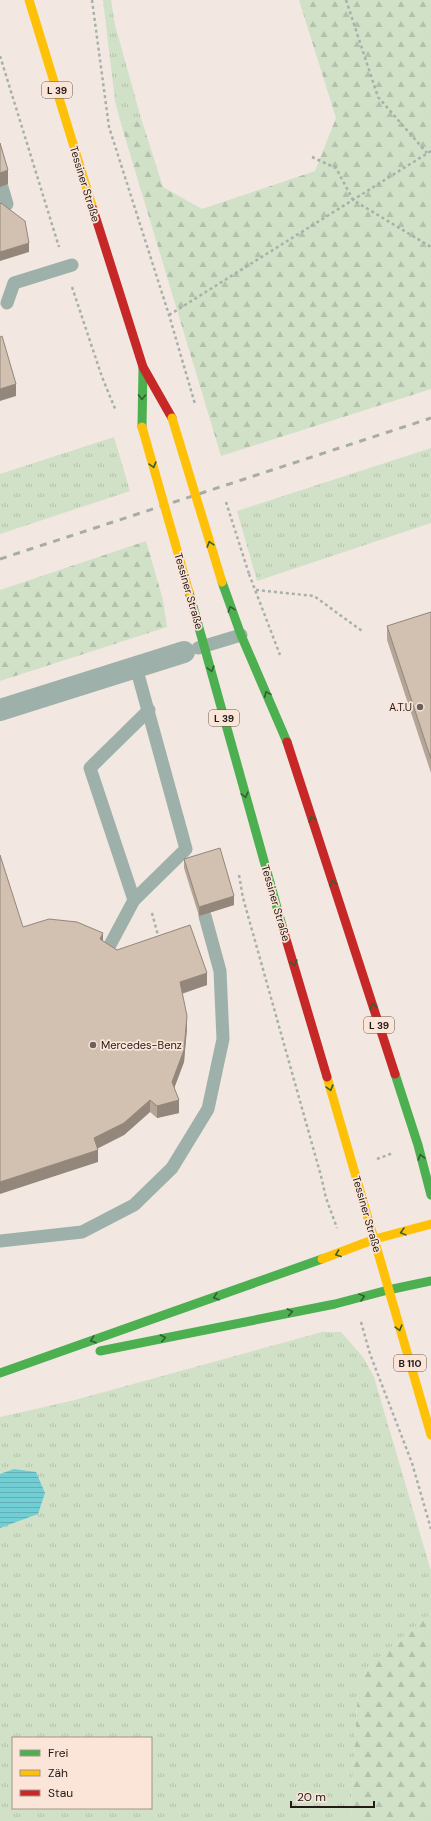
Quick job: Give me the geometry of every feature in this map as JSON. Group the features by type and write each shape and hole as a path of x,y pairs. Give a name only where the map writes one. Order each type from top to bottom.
{"main road":[{"name":"Tessiner Straße","path":"29,0 116,284 143,366 172,418 222,582 241,635 283,730 418,1145 431,1195"},
{"name":"Tessiner Straße","path":"143,366 142,427 205,646 259,845 431,1435"},
{"path":"0,1374 343,1252 375,1239 431,1224"},
{"path":"88,1354 335,1304 388,1290 431,1281"},
{"path":"0,1374 73,1357"}],"street":[{"path":"0,710 184,652"}],"lane":[{"path":"0,206 7,204 2,187"},
{"path":"7,303 14,283 68,266"},
{"path":"184,652 241,635"},
{"path":"110,945 134,900 186,849 136,667"},
{"path":"134,900 90,768 149,710"},
{"path":"0,1241 82,1232 134,1205 172,1168 208,1110 223,1039 220,971 205,916"}],"path":[{"path":"92,0 110,127 197,411"},
{"path":"346,0 378,97 427,154"},
{"path":"0,56 68,266 102,377 116,412"},
{"path":"169,316 431,151"},
{"path":"312,157 336,168 353,200 431,247"},
{"path":"256,590 314,596 362,631"},
{"path":"146,889 160,940"},
{"path":"321,1176 326,1198 334,1219"},
{"path":"366,1337 370,1354 412,1463 431,1528"}],"green space":[{"path":"103,0 111,0 115,25 141,118 121,124 115,101"},
{"path":"299,0 431,0 431,389 221,456 121,124 141,118 163,187 202,209 315,171 336,118"},
{"path":"114,437 130,491 0,534 0,474"},
{"path":"431,448 431,523 257,581 237,511"},
{"path":"146,541 163,600 167,627 0,681 0,590"},
{"path":"322,1332 341,1332 363,1357 374,1377 431,1571 431,1613 370,1665 358,1690 350,1821 0,1821 0,1417 75,1400"},
{"path":"431,1613 431,1821 350,1821 358,1690 370,1665"}],"water":[{"path":"14,1469 36,1472 45,1493 38,1514 0,1528 0,1474"}],"building":[{"path":"0,143 8,170 0,173"},
{"path":"1,203 25,221 29,243 0,252 0,204"},
{"path":"2,336 16,384 0,389 0,337"},
{"name":"A.T.U","path":"431,612 431,759 387,626"},
{"path":"220,848 234,896 199,907 184,859"},
{"name":"Mercedes-Benz","path":"0,855 23,927 49,919 77,922 103,933 100,939 117,950 190,925 207,973 180,982 187,1016 184,1050 172,1082 179,1100 157,1106 150,1100 124,1123 94,1138 98,1150 0,1182"}],"railway":[{"path":"0,559 431,418"}],"traffic: fast":[{"path":"142,427 143,368"},
{"path":"222,582 241,635 287,742"},
{"path":"189,592 283,929"},
{"path":"395,1074 418,1145 431,1195"},
{"path":"0,1373 322,1259"},
{"path":"388,1290 431,1281"},
{"path":"100,1351 335,1304 388,1290"}],"traffic: slow":[{"path":"29,0 93,209"},
{"path":"172,418 222,582"},
{"path":"142,427 189,592"},
{"path":"327,1077 431,1435"},
{"path":"375,1239 431,1224"},
{"path":"322,1259 375,1239"}],"traffic: jam":[{"path":"93,209 143,367 172,418"},
{"path":"287,742 395,1074"},
{"path":"283,929 327,1077"}],"place":[{"name":"A.T.U","path":"420,707"},
{"name":"Mercedes-Benz","path":"93,1045"}]}
